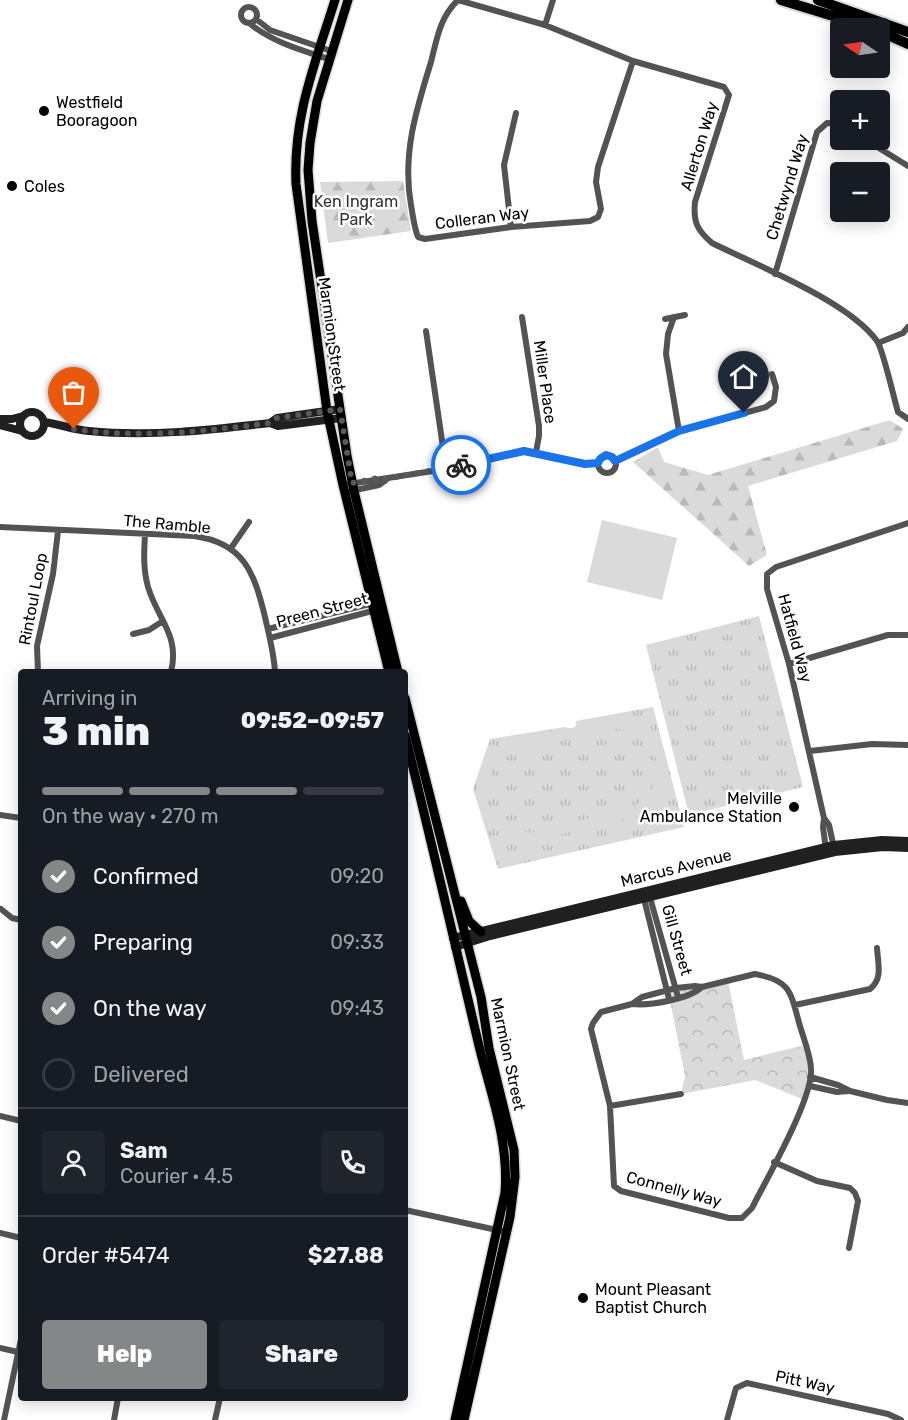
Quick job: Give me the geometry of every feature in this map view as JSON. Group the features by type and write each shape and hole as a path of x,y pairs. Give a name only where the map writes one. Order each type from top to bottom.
{"highway":[{"path":"781,0 840,18"},
{"path":"818,0 908,32"},
{"path":"890,37 908,44"}],"main road":[{"name":"Marmion Street","path":"335,0 301,109 295,161 298,209 314,302 328,415 377,606 388,669"},
{"name":"Marmion Street","path":"348,0 330,55 313,121 309,152 312,221 341,413 348,488"},
{"name":"Marmion Street","path":"377,606 397,669"},
{"name":"Marmion Street","path":"408,710 481,997 489,1048 514,1150 513,1197 501,1232 455,1420"},
{"name":"Marmion Street","path":"408,747 503,1142 506,1177 501,1232 464,1420"},
{"path":"447,865 469,921 481,932"}],"street":[{"name":"Allerton Way","path":"458,0 545,25 633,61 724,87 729,95 695,202 694,214 699,232 712,243 822,297 851,316 878,343 898,412 908,419"},
{"name":"Colleran Way","path":"458,0 445,15 412,125 407,156 408,188 418,237 425,239 511,227 590,221 598,217 601,209 596,182 598,167 633,61"},
{"path":"545,25 553,0"},
{"path":"256,20 255,9 250,6 241,12 244,21 270,38 330,55"},
{"path":"256,20 270,30 319,52"},
{"path":"249,23 256,20"},
{"path":"511,227 504,165 516,113"},
{"name":"Chetwynd Way","path":"775,274 817,132 827,123 830,123"},
{"path":"882,150 908,166"},
{"path":"664,319 685,315"},
{"name":"Miller Place","path":"522,317 539,426 536,452"},
{"path":"674,317 668,334 666,354 679,431"},
{"path":"878,343 903,333 908,327"},
{"path":"426,331 446,468"},
{"path":"615,461 679,431 766,407 774,401 776,387 772,374"},
{"path":"0,419 12,419 33,412 40,415 43,426 37,435 29,436 22,431 0,425"},
{"path":"43,426 89,431 191,432 270,423 278,426 341,413"},
{"path":"22,431 20,423 23,416"},
{"path":"348,488 378,478 386,479 446,468 524,451 585,464 598,463"},
{"path":"606,455 615,461 615,470 609,474 599,470 598,463 606,455"},
{"path":"231,548 249,522"},
{"name":"Hatfield Way","path":"830,849 823,827 824,819 810,751 789,664 767,589 767,574 776,567 908,523"},
{"name":"The Ramble","path":"0,527 205,538 231,548 245,562 254,578 268,629 275,669"},
{"name":"Rintoul Loop","path":"38,669 37,646 53,574 58,531"},
{"path":"145,534 145,575 174,646 171,669"},
{"name":"Preen Street","path":"268,629 377,606"},
{"name":"Preen Street","path":"270,638 377,606"},
{"path":"133,634 149,630 163,621"},
{"path":"789,664 888,635 908,635"},
{"path":"810,751 872,744 908,745"},
{"path":"0,815 18,818"},
{"name":"Marcus Avenue","path":"454,942 490,936 830,849 882,840 908,841"},
{"name":"Marcus Avenue","path":"830,849 908,848"},
{"name":"Marcus Avenue","path":"466,939 481,932 646,895"},
{"name":"Gill Street","path":"646,895 678,997"},
{"name":"Gill Street","path":"646,895 669,999"},
{"path":"1,909 12,918 18,919"},
{"path":"795,1005 870,989 876,984 879,976 877,948"},
{"name":"Connelly Way","path":"632,1004 642,997 676,988 702,987 755,974 772,977 786,985 795,1005 811,1069 810,1086 806,1100 752,1208 742,1218 729,1218 621,1191 614,1186 610,1106 591,1029 593,1023 602,1012 632,1004 644,1005 695,993 702,987"},
{"path":"810,1077 850,1091 908,1103"},
{"path":"810,1086 837,1092 850,1091"},
{"path":"610,1106 681,1094"},
{"path":"0,1116 18,1120"},
{"path":"774,1162 817,1181 850,1188 858,1201 849,1248"},
{"path":"408,1211 501,1232"},
{"path":"0,1233 18,1237"},
{"path":"0,1348 18,1353 4,1420"},
{"name":"Pitt Way","path":"727,1420 736,1388 747,1383 888,1414 901,1420"},
{"path":"114,1420 117,1401"},
{"path":"214,1420 219,1401"}],"green space":[{"name":"Ken Ingram Park","path":"403,181 411,231 328,243 320,182"},
{"path":"890,420 903,429 897,441 748,486 767,555 749,566 633,462 658,447 664,462 708,475"},
{"path":"602,520 677,538 662,600 587,582"},
{"path":"759,616 803,787 689,815 646,645"},
{"path":"653,707 684,827 498,869 473,789 490,739 565,727 575,730 576,721"},
{"path":"610,719 630,721 646,729 658,742 664,757 665,774 661,790 650,805 633,817 538,840 523,841 507,837 494,829 484,817 478,802 477,787 481,771 489,758 501,748 515,741","holes":["612,729 629,731 642,738 651,748 656,760 657,773 653,787 645,798 631,808 527,832 507,827 496,819 487,795 488,782 493,770 503,759 516,752"]},
{"path":"728,981 744,1060 805,1045 811,1069 805,1100 755,1080 681,1094 685,1076 668,990"}],"way so far":[{"path":"74,429 133,433 191,432 270,423 277,418 340,409 352,483 461,465"}],"place":[{"name":"Westfield Booragoon","path":"44,111"},
{"name":"Coles","path":"12,186"},
{"name":"Melville Ambulance Station","path":"794,807"},
{"name":"Mount Pleasant Baptist Church","path":"583,1298"}],"route":[{"path":"461,465 524,451 553,455 585,464 598,463 606,455 615,461 679,431 744,413"}]}
